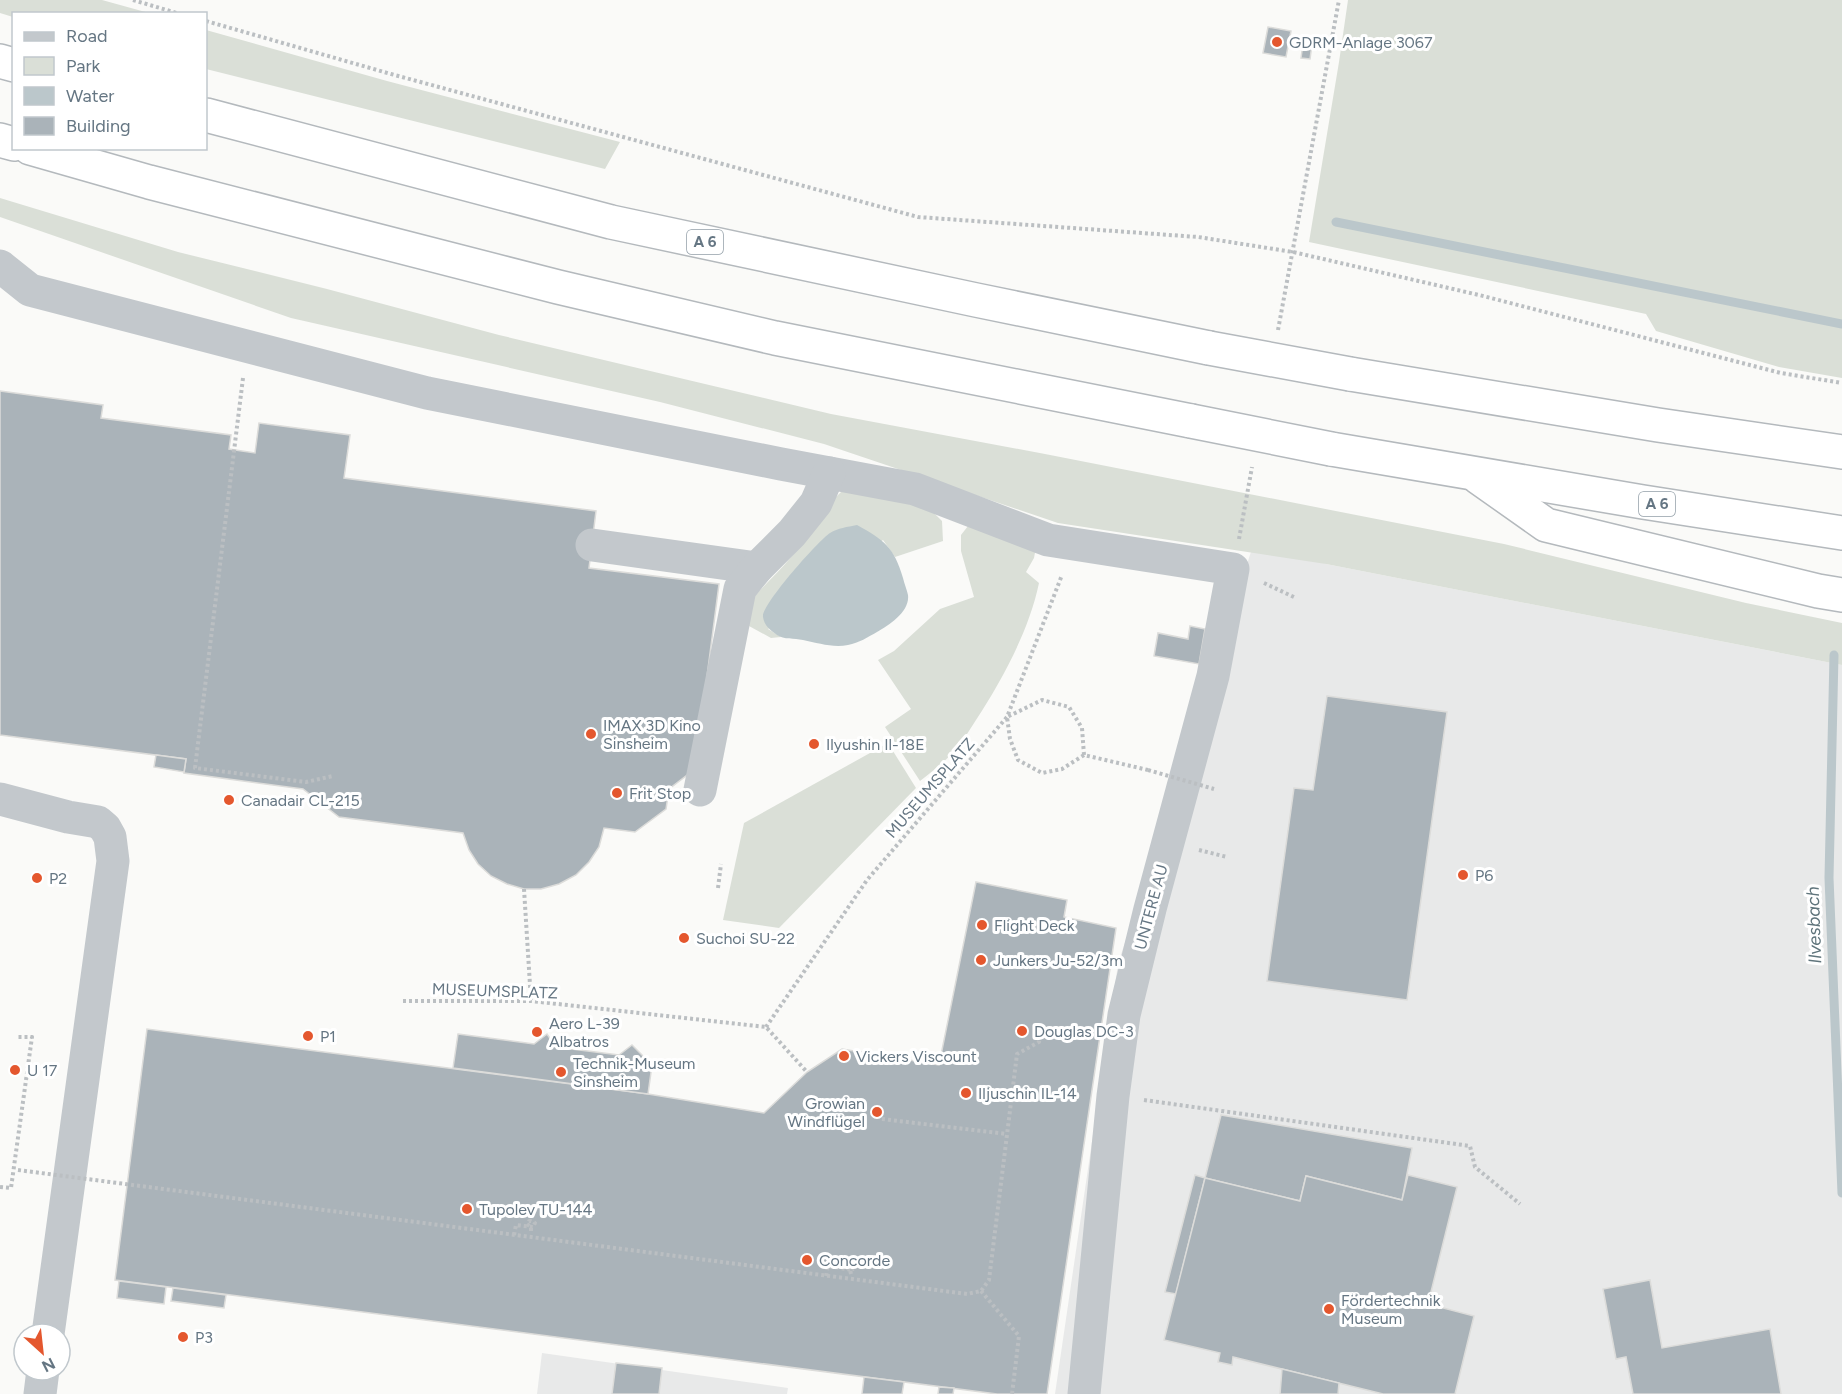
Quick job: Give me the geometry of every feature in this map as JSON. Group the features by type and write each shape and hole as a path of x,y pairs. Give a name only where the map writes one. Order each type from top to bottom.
{"highway":[{"name":"A 6","path":"207,115 611,222 965,298 1350,374 1635,422 1842,453"},
{"name":"A 6","path":"37,150 149,182 535,282 787,341 1331,449 1643,502 1842,532"},
{"path":"1472,473 1546,525 1842,595"}],"lane":[{"path":"0,266 30,290 427,393 915,489 1048,540 1074,544"},
{"path":"700,790 740,589 816,504 829,473"},
{"name":"UNTERE AU","path":"1074,544 1233,569 1213,676 1124,1015 1113,1096 1084,1394"},
{"path":"592,545 757,568"},
{"path":"0,799 68,818 98,822 110,837 113,861 50,1322"}],"path":[{"path":"133,0 173,12"},
{"path":"1293,252 1339,0"},
{"path":"207,21 391,74 918,217 1198,237 1293,252 1479,295 1781,373 1842,384"},
{"path":"242,383 197,729 195,768 306,782 333,776"},
{"name":"MUSEUMSPLATZ","path":"403,1001 531,1001 766,1026 867,880 1007,717 1074,544"},
{"path":"1084,755 1082,728 1069,707 1042,700 1007,717 1010,739 1018,760 1042,772 1062,769 1084,755 1214,789"},
{"path":"1195,849 1227,857"},
{"path":"718,888 721,864"},
{"path":"524,889 531,1001"},
{"path":"766,1026 807,1072"},
{"path":"13,1170 967,1294 981,1291 989,1281 1017,1054 1039,1042 1040,1032"},
{"path":"0,1187 11,1188 32,1037 18,1037"},
{"path":"1000,1096 1013,1090"},
{"path":"1113,1096 1470,1146 1475,1167 1520,1204"},
{"path":"882,1119 1007,1134"},
{"path":"514,1235 516,1225 532,1229"},
{"path":"825,1276 828,1266 851,1272"},
{"path":"981,1291 1019,1336 1012,1394"}],"shaded area":[{"path":"1258,530 1326,564 1842,665 1842,1394 1055,1394 1118,964"},
{"path":"542,1353 788,1388 787,1394 537,1394"}],"green space":[{"path":"0,0 102,0 145,12 12,12 12,17 0,13"},
{"path":"1348,0 1842,0 1842,378 1779,367 1656,331 1646,314 1309,242"},
{"path":"207,30 387,81 620,142 605,169 207,69"},
{"path":"0,198 178,252 499,335 831,414 1504,544 1746,603 1842,623 1842,665 1326,564 1058,523 824,444 660,402 291,318 0,217"},
{"path":"847,487 930,509 942,521 943,541 895,557 883,540 768,629 781,637 771,638 749,626 745,607 792,556 831,502"},
{"path":"968,526 1036,547 1034,558 1026,572 1039,583 1022,637 986,705 958,747 920,781 885,727 911,709 878,660 894,651 940,609 974,597 961,551 961,535"},
{"path":"888,743 916,788 779,928 723,920 744,823"}],"water":[{"path":"857,525 881,540 892,552 900,567 908,595 906,607 893,622 860,641 848,645 826,645 783,638 774,633 766,625 763,617 780,587 803,559 830,533"}],"building":[{"name":"GDRM-Anlage 3067","path":"1268,27 1291,31 1286,57 1263,53"},
{"path":"1304,36 1313,37 1310,59 1301,58"},
{"path":"0,391 103,405 101,418 231,435 229,449 255,453 259,423 350,435 344,478 596,511 589,568 719,584 695,769 669,789 666,809 635,832 604,828 599,847 576,875 559,884 541,889 524,889 491,876 478,864 469,850 463,833 339,817 303,789 184,773 186,759 0,735"},
{"path":"1190,626 1205,629 1199,664 1154,656 1158,633 1188,639"},
{"path":"1327,696 1447,712 1407,1000 1267,981 1294,788 1313,790"},
{"path":"156,755 186,759 184,772 154,767"},
{"path":"976,882 1067,900 1064,917 1116,928 1047,1394 997,1394 115,1280 147,1029 648,1094 764,1113 807,1072 842,1049 939,1065"},
{"path":"458,1034 534,1044 547,1034 556,1047 619,1055 632,1045 652,1065 648,1094 453,1068"},
{"path":"1221,1115 1412,1148 1402,1200 1306,1176 1300,1201 1205,1178"},
{"path":"1195,1175 1205,1178 1176,1294 1165,1292"},
{"path":"1408,1175 1457,1187 1428,1304 1474,1316 1455,1394 1383,1394 1233,1357 1232,1365 1218,1362 1220,1353 1164,1340 1205,1178 1300,1201 1306,1176 1402,1200"},
{"path":"1650,1280 1662,1348 1770,1329 1781,1394 1633,1394 1626,1357 1616,1359 1603,1289"},
{"path":"119,1281 166,1287 164,1304 117,1298"},
{"path":"173,1288 226,1295 224,1308 171,1301"},
{"path":"616,1363 662,1368 659,1394 612,1394"},
{"path":"1282,1369 1339,1383 1338,1394 1280,1394"},
{"path":"864,1377 904,1382 902,1394 862,1394"},
{"path":"939,1387 954,1388 953,1394 938,1394"}],"waterway":[{"path":"1336,222 1842,324"},
{"name":"Ilvesbach","path":"1834,655 1829,878 1842,1193"}],"place":[{"name":"GDRM-Anlage 3067","path":"1277,42"},
{"name":"IMAX 3D Kino Sinsheim","path":"591,734"},
{"name":"Ilyushin Il-18E","path":"814,744"},
{"name":"Frit Stop","path":"617,793"},
{"name":"Canadair CL-215","path":"229,800"},
{"name":"P6","path":"1463,875"},
{"name":"P2","path":"37,878"},
{"name":"Flight Deck","path":"982,925"},
{"name":"Suchoi SU-22","path":"684,938"},
{"name":"Junkers Ju-52/3m","path":"981,960"},
{"name":"Douglas DC-3","path":"1022,1031"},
{"name":"Aero L-39 Albatros","path":"537,1032"},
{"name":"P1","path":"308,1036"},
{"name":"Vickers Viscount","path":"844,1056"},
{"name":"U 17","path":"15,1070"},
{"name":"Technik-Museum Sinsheim","path":"561,1072"},
{"name":"Iljuschin IL-14","path":"966,1093"},
{"name":"Growian Windflügel","path":"877,1112"},
{"name":"Tupolev TU-144","path":"467,1209"},
{"name":"Concorde","path":"807,1260"},
{"name":"Fördertechnik Museum","path":"1329,1309"},
{"name":"P3","path":"183,1337"}]}
